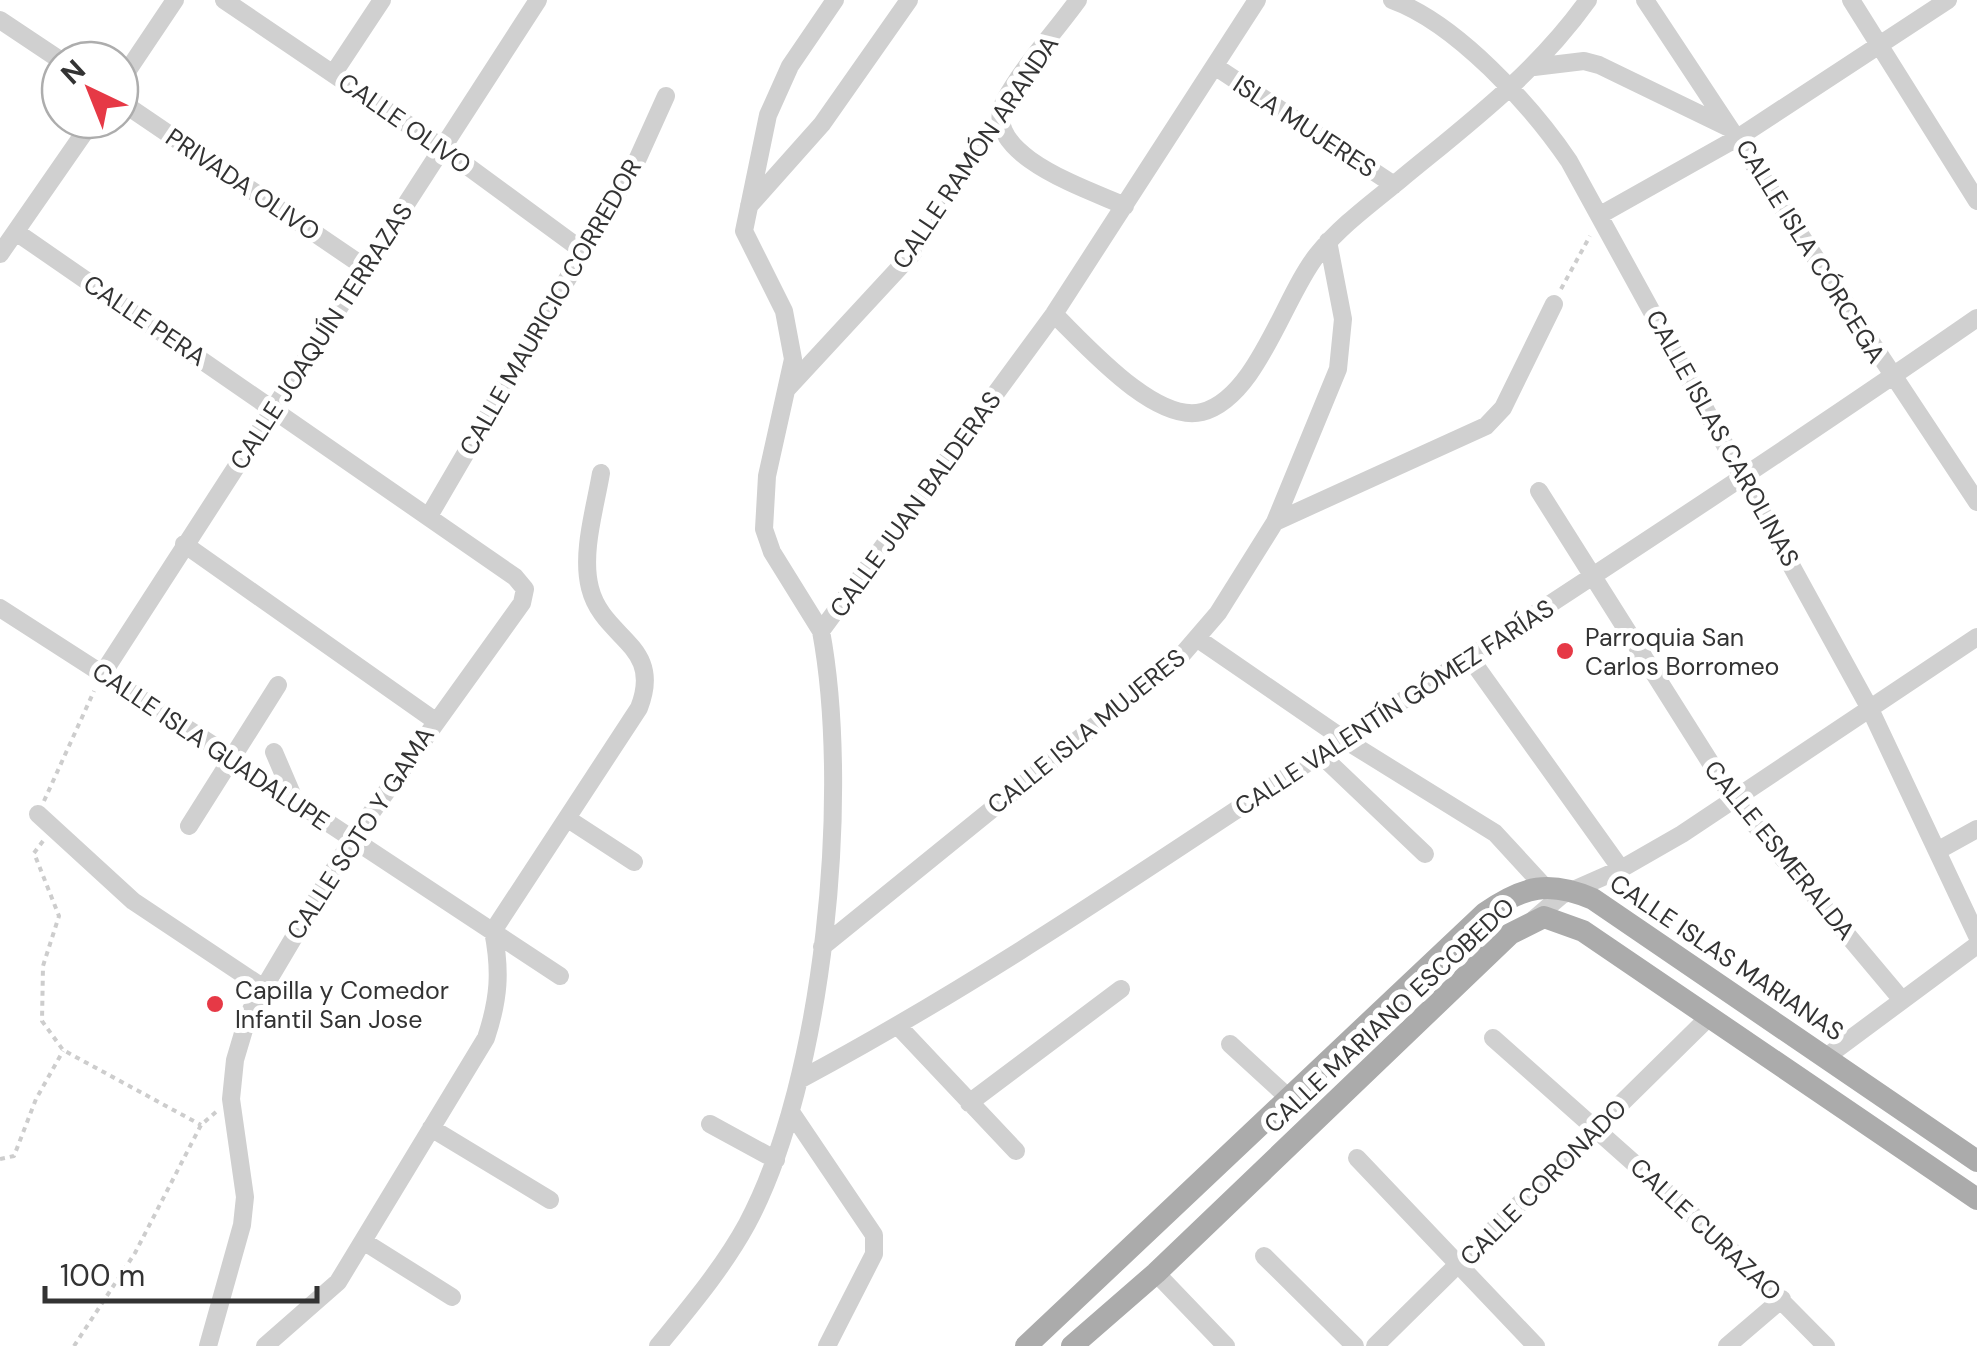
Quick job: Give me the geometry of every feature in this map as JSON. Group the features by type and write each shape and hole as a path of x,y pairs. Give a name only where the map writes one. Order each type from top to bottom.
{"main road":[{"name":"CALLE ISLAS MARIANAS","path":"1542,884 1573,890 1664,945 1977,1161"},
{"name":"CALLE MARIANO ESCOBEDO","path":"1026,1346 1485,913 1522,890 1542,884"},
{"name":"CALLE MARIANO ESCOBEDO","path":"1072,1346 1156,1273 1510,934 1534,919"},
{"path":"1534,919 1568,922 1975,1196"}],"street":[{"path":"140,52 175,0"},
{"name":"CALLE OLIVO","path":"224,0 444,149 583,250"},
{"path":"333,74 382,0"},
{"name":"CALLE JOAQUÍN TERRAZAS","path":"103,673 538,0"},
{"path":"821,631 772,552 764,529 767,476 788,389 791,331 744,231 746,210 778,91 835,0"},
{"path":"746,210 822,124 910,0"},
{"name":"CALLE RAMÓN ARANDA","path":"1003,103 1078,0"},
{"name":"CALLE JUAN BALDERAS","path":"658,1346 730,1252 776,1160 801,1079 822,946 833,747 821,631 1054,314 1257,0"},
{"name":"CALLE ISLAS CAROLINAS","path":"1392,0 1428,18 1512,88 1552,135 1602,214 1870,709 1977,936"},
{"path":"1054,314 1127,383 1177,413 1202,412 1220,402 1257,362 1294,288 1328,241 1512,88 1588,0"},
{"name":"CALLE ISLA CÓRCEGA","path":"1645,0 1736,134 1891,378 1977,502"},
{"path":"1850,0 1977,201"},
{"path":"1602,214 1948,0"},
{"path":"0,20 40,47"},
{"path":"1569,26 1584,61"},
{"path":"1534,66 1584,61 1616,72 1736,134"},
{"name":"ISLA MUJERES","path":"1216,67 1394,185"},
{"name":"CALLE MAURICIO CORREDOR","path":"429,516 638,158 666,96"},
{"path":"1003,103 1002,127 1024,156 1125,206"},
{"name":"PRIVADA OLIVO","path":"140,115 366,268"},
{"path":"0,254 80,140"},
{"name":"CALLE PERA","path":"16,232 274,407 525,589"},
{"name":"CALLE ISLA MUJERES","path":"822,946 1198,639 1275,522 1338,370 1344,343 1328,241"},
{"name":"CALLE RAMÓN ARANDA","path":"788,389 913,253"},
{"path":"1275,522 1486,426 1504,408 1554,304"},
{"name":"CALLE VALENTÍN GÓMEZ FARÍAS","path":"801,1079 898,1027 1345,740 1977,318"},
{"path":"264,1346 338,1282 486,1038 497,1005 501,972 493,931 568,820 646,690 644,663 602,614 586,574 600,473"},
{"name":"CALLE ESMERALDA","path":"1539,491 1734,800 1902,1000"},
{"path":"184,544 434,720"},
{"name":"CALLE SOTO Y GAMA","path":"208,1346 245,1197 231,1099 235,1060 262,987 351,841 434,720 522,603 525,589"},
{"name":"CALLE ISLA GUADALUPE","path":"6,611 233,758"},
{"name":"CALLE MARIANO ESCOBEDO","path":"1534,919 1573,890 1621,869 1734,800 1977,637"},
{"path":"1198,639 1345,740 1495,832 1542,884"},
{"path":"1470,658 1621,869"},
{"path":"188,826 278,685"},
{"path":"274,752 295,801"},
{"path":"1320,755 1425,854"},
{"name":"CALLE ISLA GUADALUPE","path":"295,801 560,976"},
{"path":"38,814 164,924 262,987"},
{"path":"568,820 634,862"},
{"path":"1937,851 1977,829"},
{"path":"1826,1057 1977,945"},
{"path":"970,1103 1121,989"},
{"name":"CALLE CORONADO","path":"1375,1346 1708,1017"},
{"path":"898,1027 1016,1151"},
{"name":"CALLE CURAZAO","path":"1493,1038 1782,1299 1826,1346"},
{"path":"1230,1044 1291,1100"},
{"path":"791,1112 870,1226 876,1243 827,1346"},
{"path":"710,1124 776,1160"},
{"path":"431,1128 550,1200"},
{"path":"1357,1158 1536,1346"},
{"path":"363,1241 452,1297"},
{"path":"1264,1256 1355,1346"},
{"path":"1156,1273 1226,1346"},
{"path":"1728,1346 1782,1299"}],"path":[{"name":"CALLE RAMÓN ARANDA","path":"913,253 1003,103"},
{"path":"1554,304 1602,214"},
{"path":"38,814 103,673"},
{"name":"CALLE ISLA GUADALUPE","path":"233,758 295,801"},
{"path":"52,830 34,853 58,916 43,966 42,1022 63,1050 202,1126"},
{"path":"0,1159 14,1156 36,1098 63,1050"},
{"path":"74,1346 135,1253 202,1126 231,1099"}],"place":[{"name":"Parroquia San Carlos Borromeo","path":"1565,651"},
{"name":"Capilla y Comedor Infantil San Jose","path":"215,1004"}]}
